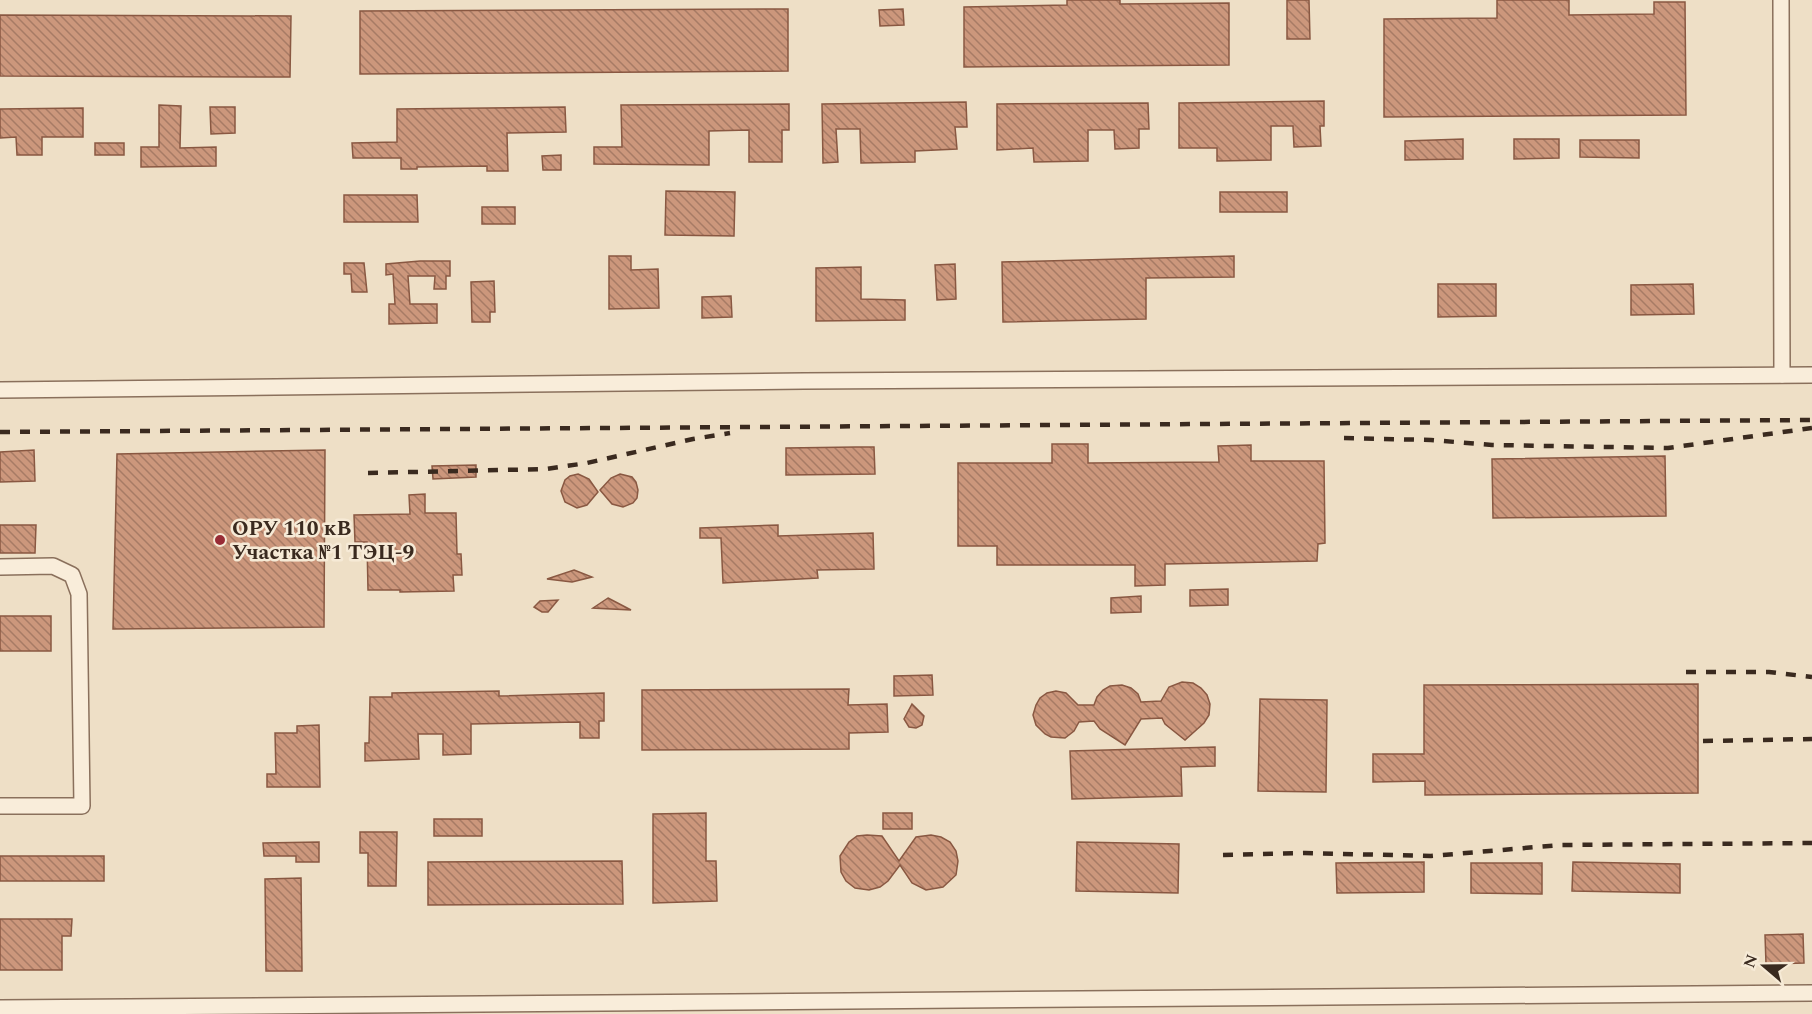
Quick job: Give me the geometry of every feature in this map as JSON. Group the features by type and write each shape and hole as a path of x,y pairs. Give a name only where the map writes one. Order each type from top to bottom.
{"street":[{"path":"1780,0 1782,375"},
{"path":"0,390 815,381 1812,375"},
{"path":"0,567 54,566 72,575 79,594 82,806 0,806"},
{"path":"0,1008 1812,993"}],"building":[{"path":"1067,0 1120,0 1120,4 1229,3 1229,65 964,67 964,7 1067,5"},
{"path":"1287,0 1309,0 1310,39 1287,39"},
{"path":"1497,0 1569,0 1569,15 1654,14 1654,2 1685,2 1686,115 1384,117 1384,19 1497,18"},
{"path":"788,9 788,71 360,74 360,11"},
{"path":"903,9 904,25 880,26 879,10"},
{"path":"0,15 291,16 290,77 0,76"},
{"path":"1324,101 1324,126 1320,126 1321,146 1294,147 1293,126 1271,126 1271,160 1217,161 1217,148 1179,148 1179,103"},
{"path":"966,102 967,127 955,127 957,149 915,151 915,162 861,163 860,129 836,129 838,162 823,163 822,104"},
{"path":"1148,103 1149,129 1139,129 1139,148 1115,149 1114,130 1088,130 1088,161 1034,162 1033,148 997,150 997,104"},
{"path":"789,104 789,130 782,130 782,162 749,162 749,130 709,131 709,165 594,164 594,147 622,147 621,105"},
{"path":"159,105 181,106 180,148 216,147 216,166 141,167 141,147 159,147"},
{"path":"210,107 235,107 235,133 211,134"},
{"path":"565,107 566,132 507,133 508,171 487,171 487,166 401,169 401,158 353,158 352,143 397,142 397,109"},
{"path":"83,108 83,137 42,137 42,155 17,155 16,137 0,138 0,109"},
{"path":"1463,139 1463,159 1405,160 1405,141"},
{"path":"1514,139 1559,139 1559,158 1514,159"},
{"path":"1580,140 1639,140 1639,158 1580,157"},
{"path":"95,143 124,143 124,155 95,155"},
{"path":"561,155 561,170 543,170 542,156"},
{"path":"666,191 735,192 734,236 665,235"},
{"path":"1220,192 1287,192 1287,212 1220,212"},
{"path":"344,195 417,195 418,222 344,222"},
{"path":"482,207 515,207 515,224 482,224"},
{"path":"609,256 631,256 631,270 658,269 659,308 609,309"},
{"path":"1234,256 1234,277 1146,278 1146,319 1003,322 1002,262"},
{"path":"450,261 450,276 446,276 446,289 434,289 435,276 408,276 410,304 437,304 437,323 389,324 389,304 395,304 393,274 386,275 386,264"},
{"path":"344,263 364,263 367,292 352,292 351,274 344,274"},
{"path":"955,264 956,299 937,300 935,265"},
{"path":"861,267 861,299 905,300 905,320 816,321 816,268"},
{"path":"494,281 495,312 490,312 490,322 472,322 471,282"},
{"path":"1438,284 1496,284 1496,316 1438,317"},
{"path":"1693,284 1694,314 1631,315 1631,285"},
{"path":"731,296 732,317 702,318 702,297"},
{"path":"1052,444 1088,444 1088,463 1219,462 1218,446 1251,445 1251,461 1324,461 1325,543 1318,544 1317,561 1165,564 1165,585 1135,586 1135,565 997,565 997,546 958,546 958,463 1052,463"},
{"path":"874,447 875,474 786,475 786,448"},
{"path":"34,450 35,481 0,482 0,452"},
{"name":"ОРУ 110 кВ Участка №1 ТЭЦ-9","path":"325,450 324,627 113,629 117,454"},
{"path":"1665,456 1666,516 1493,518 1492,459"},
{"path":"476,465 476,477 433,479 432,466"},
{"path":"578,474 589,479 598,492 587,505 577,508 565,502 561,491 565,480"},
{"path":"620,474 632,477 638,490 637,498 633,503 623,507 612,504 600,490 611,478"},
{"path":"425,494 425,513 456,513 457,554 461,554 462,575 453,575 454,591 368,590 367,542 355,542 354,515 410,514 409,495"},
{"path":"0,525 36,525 35,553 0,553"},
{"path":"778,525 778,536 873,533 874,569 817,570 818,578 723,583 721,538 700,538 700,528"},
{"path":"574,570 592,577 572,582 547,579"},
{"path":"1228,589 1228,605 1190,606 1190,590"},
{"path":"1141,596 1141,612 1111,613 1111,598"},
{"path":"608,598 631,610 593,608"},
{"path":"558,600 548,612 542,612 534,607 540,601"},
{"path":"0,616 51,616 51,651 0,651"},
{"path":"932,675 933,695 894,696 894,676"},
{"path":"1182,682 1193,683 1201,688 1210,704 1209,715 1204,723 1185,740 1165,724 1162,718 1141,719 1125,745 1100,729 1094,721 1079,722 1074,731 1065,738 1051,737 1036,725 1033,715 1040,698 1056,691 1066,693 1078,705 1094,705 1103,690 1110,686 1122,685 1138,694 1141,702 1161,701 1169,687"},
{"path":"1698,684 1698,793 1425,795 1425,781 1373,782 1373,754 1424,754 1424,685"},
{"path":"849,689 848,705 887,704 888,732 849,733 849,749 642,750 642,690"},
{"path":"499,691 499,696 604,693 604,721 599,721 599,738 580,738 580,722 471,724 471,754 443,755 443,734 418,734 419,759 365,761 365,743 369,743 370,697 392,697 392,693"},
{"path":"1260,699 1327,700 1326,792 1258,791"},
{"path":"912,704 924,716 922,725 916,728 909,727 904,719"},
{"path":"319,725 320,787 267,787 267,774 276,774 275,733 297,733 297,726"},
{"path":"1215,747 1215,766 1181,767 1182,796 1072,799 1070,751"},
{"path":"706,813 706,861 716,861 717,901 653,903 653,814"},
{"path":"883,813 912,813 912,829 883,829"},
{"path":"434,819 482,819 482,836 434,836"},
{"path":"360,832 397,832 396,886 368,886 368,853 360,853"},
{"path":"931,835 941,837 950,842 956,851 958,861 956,875 943,887 926,890 912,883 900,865 888,881 880,887 869,890 855,888 846,881 841,872 840,856 849,842 857,836 882,836 899,861 916,837"},
{"path":"319,842 319,862 296,862 296,856 264,856 263,843"},
{"path":"1077,842 1179,844 1178,893 1076,891"},
{"path":"0,856 104,856 104,881 0,881"},
{"path":"622,861 623,904 428,905 428,862"},
{"path":"1424,862 1424,892 1337,893 1336,863"},
{"path":"1573,862 1680,864 1680,893 1572,891"},
{"path":"1471,863 1542,863 1542,894 1471,893"},
{"path":"301,878 302,971 266,971 265,879"},
{"path":"0,919 72,919 71,936 62,936 62,970 0,970"},
{"path":"1803,934 1804,963 1766,964 1765,935"}],"railway":[{"path":"0,432 1812,420"},
{"path":"1344,438 1431,440 1492,445 1668,448 1812,428"},
{"path":"368,473 546,469 587,463 730,433"},
{"path":"1686,672 1769,672 1812,677"},
{"path":"1703,741 1812,739"},
{"path":"1223,855 1305,853 1431,856 1560,845 1812,843"}],"place":[{"name":"ОРУ 110 кВ Участка №1 ТЭЦ-9","path":"220,540"}]}
